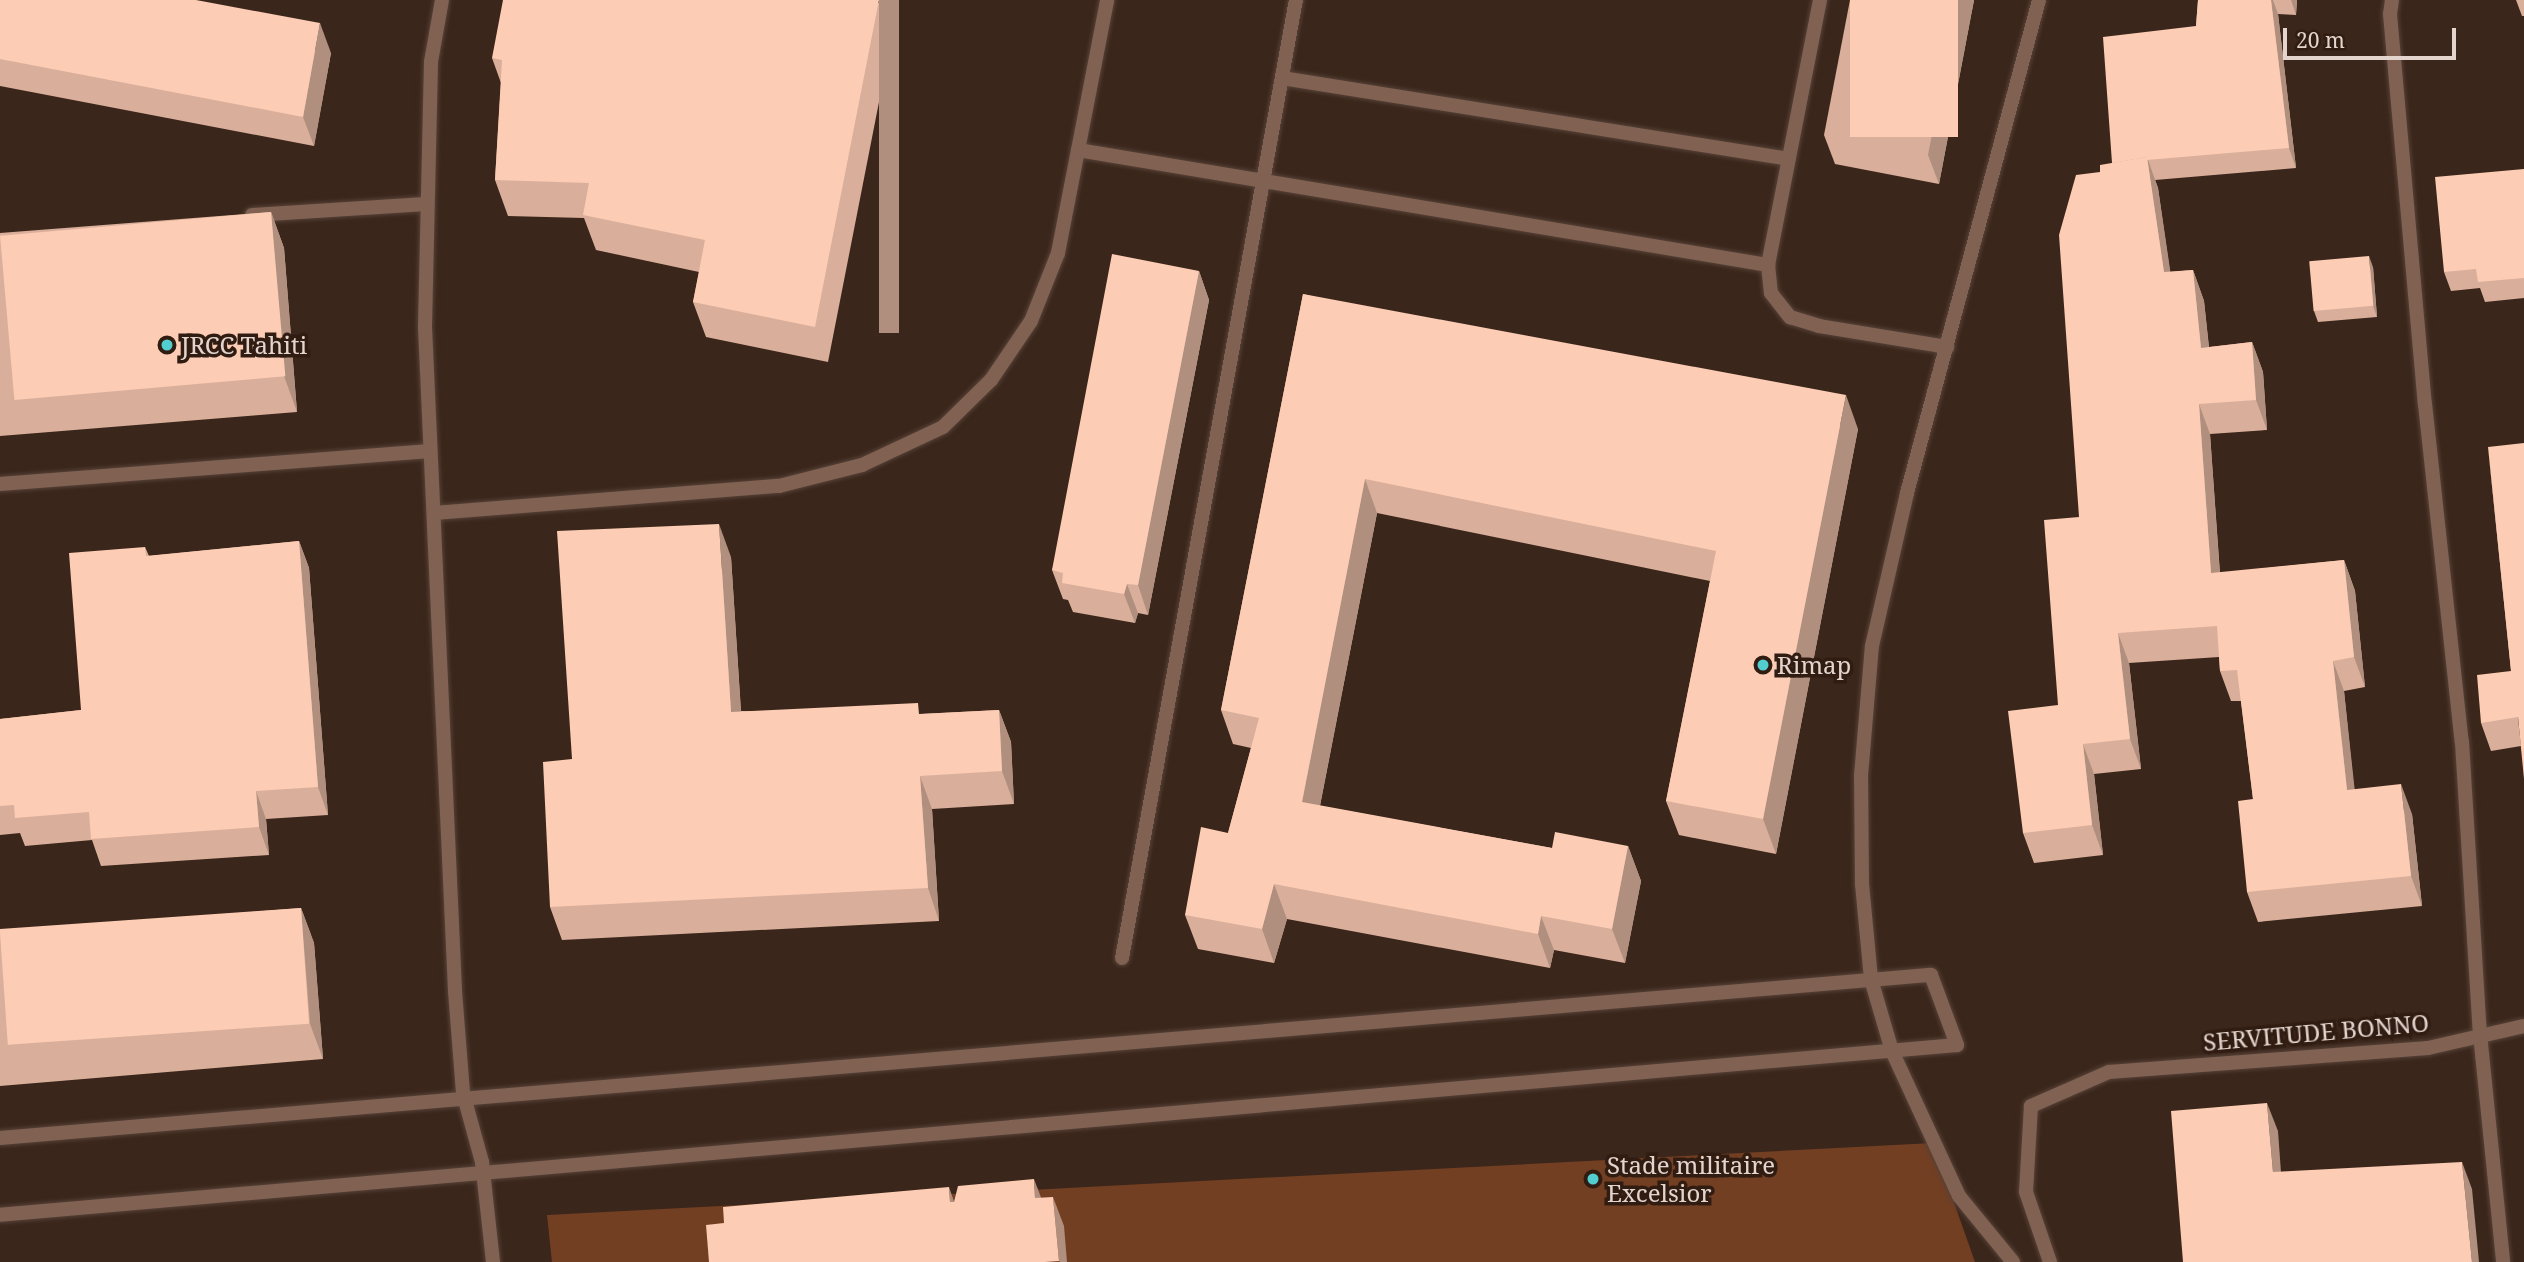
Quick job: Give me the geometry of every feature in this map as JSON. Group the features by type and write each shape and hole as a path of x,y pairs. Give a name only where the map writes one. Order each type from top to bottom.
{"street":[{"path":"442,0 430,62 424,272 430,451 455,991 466,1098 484,1173 494,1262"},
{"path":"434,513 779,486 862,465 943,427 991,380 1031,321 1058,253 1107,0"},
{"path":"1122,958 1296,0"},
{"path":"1820,0 1768,265 1771,293 1790,317 1819,326 1947,347"},
{"path":"2013,1262 1959,1196 1892,1051 1871,979 1862,884 1861,776 1872,646 1907,493 2039,0"},
{"path":"2392,0 2390,14 2425,404 2462,742 2480,1034 2503,1262"},
{"path":"1282,78 1789,159"},
{"path":"1079,150 1768,265"},
{"path":"232,217 427,204"},
{"path":"0,484 430,451"},
{"path":"0,1138 1931,975 1957,1045 0,1215"},
{"name":"SERVITUDE BONNO","path":"2050,1262 2026,1192 2032,1106 2109,1072 2428,1048 2524,1026"}],"shaded area":[{"name":"Stade militaire Excelsior","path":"1933,1143 1975,1262 552,1262 547,1215"}],"building":[{"path":"0,0 196,0 320,23 303,117 0,59"},
{"path":"503,0 879,0 815,327 693,302 705,240 583,215 589,183 495,180 502,60 492,58"},
{"path":"1850,0 1958,0 1958,137 1850,137"},
{"path":"2198,0 2271,0 2289,148 2147,160 2147,157 2112,163 2103,37 2196,26"},
{"path":"2147,157 2164,272 2193,270 2201,348 2252,342 2256,400 2199,404 2211,573 2344,560 2354,657 2333,661 2347,790 2401,784 2411,876 2247,892 2238,801 2253,799 2237,670 2220,671 2217,626 2118,633 2130,739 2083,744 2092,825 2023,833 2008,711 2058,705 2044,520 2079,517 2059,235 2076,175 2100,172 2100,165"},
{"path":"2524,169 2524,278 2478,282 2476,269 2444,272 2435,177"},
{"path":"271,212 285,376 14,400 0,236"},
{"path":"1112,254 1199,271 1138,585 1127,584 1124,594 1062,583 1063,573 1052,570"},
{"path":"2369,256 2373,306 2314,311 2309,261"},
{"name":"Rimap","path":"1303,294 1846,395 1763,819 1666,801 1716,551 1365,479 1302,802 1552,848 1555,832 1628,846 1612,929 1541,916 1538,934 1274,884 1262,929 1185,915 1201,827 1228,833 1259,718 1221,710"},
{"path":"2524,443 2524,779 2518,717 2481,723 2477,675 2511,671 2488,447"},
{"path":"719,524 731,712 918,703 919,714 999,710 1002,771 920,776 928,888 550,907 543,762 572,759 557,531"},
{"path":"299,541 318,787 256,791 259,827 91,839 89,812 15,818 14,805 0,806 0,719 81,710 69,553 145,547 146,556"},
{"path":"301,908 309,1024 8,1045 0,929"},
{"path":"2267,1103 2273,1172 2462,1162 2472,1262 2183,1262 2171,1111"},
{"path":"1034,1179 1035,1198 1053,1197 1059,1261 709,1262 706,1225 724,1223 723,1207 949,1187 950,1202 954,1202 958,1186"}],"place":[{"name":"JRCC Tahiti","path":"167,345"},
{"name":"Rimap","path":"1763,665"},
{"name":"Stade militaire Excelsior","path":"1593,1179"}]}
